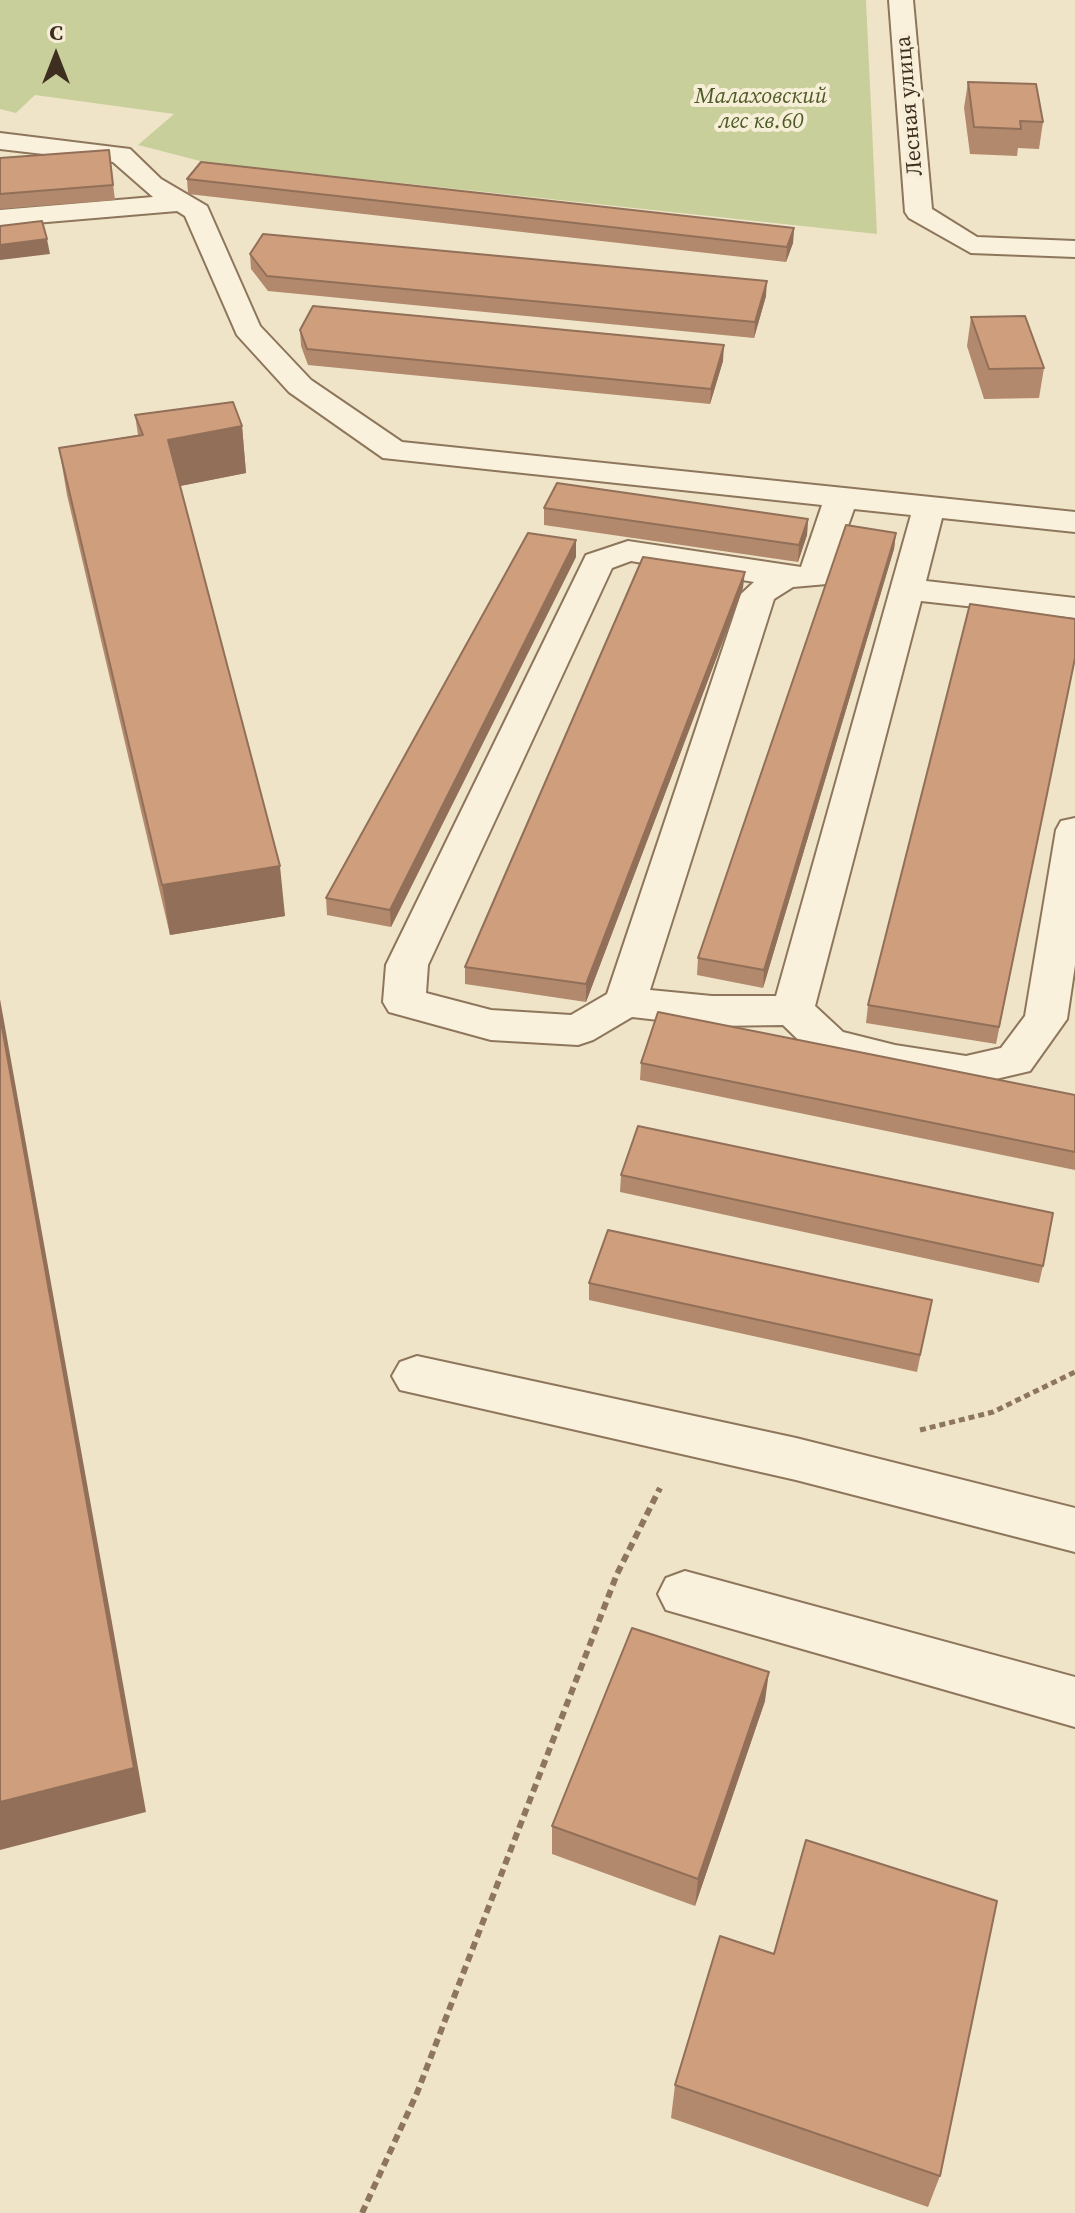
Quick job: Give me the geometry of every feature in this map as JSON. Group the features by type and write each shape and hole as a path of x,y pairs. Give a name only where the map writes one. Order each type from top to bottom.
{"street":[{"name":"Лесная улица","path":"901,0 919,212 971,245 1075,249"},
{"path":"0,141 121,155 152,185 197,212 247,329 300,386 394,451 1075,522"},
{"path":"0,164 121,155"},
{"path":"0,218 181,203"},
{"path":"841,497 815,577 786,577 628,551 598,562 407,965 404,1002 491,1025 578,1030 625,1002 712,1011 793,1010 829,1044 895,1060 966,1071 1015,1060 1046,1019 1075,830"},
{"path":"793,1010 929,507"},
{"path":"625,1002 758,594 786,577"},
{"path":"907,589 1075,608"},
{"path":"417,1376 875,1477 1075,1530"},
{"path":"685,1594 1075,1702"}],"path":[{"path":"918,1430 993,1412 1075,1372"},
{"path":"362,2213 417,2093 617,1574 663,1482"}],"green space":[{"name":"Малаховский лес кв.60","path":"0,0 866,0 877,234 204,162 138,145 174,114 35,95 16,113 0,109"}],"building":[{"path":"968,82 1036,84 1043,122 1020,121 1021,129 974,127"},
{"path":"109,150 113,185 0,194 0,158"},
{"path":"201,162 794,228 787,247 187,179"},
{"path":"42,221 47,239 0,245 0,226"},
{"path":"263,234 767,281 755,322 267,276 250,254"},
{"path":"313,306 724,345 711,389 307,349 300,330"},
{"path":"1025,316 1044,368 989,369 971,317"},
{"path":"233,402 242,426 168,440 280,866 162,885 59,448 143,435 135,415"},
{"path":"557,483 808,519 799,545 544,508"},
{"path":"846,525 896,533 764,970 698,958"},
{"path":"528,533 576,540 390,910 326,898"},
{"path":"643,557 745,572 586,984 465,967"},
{"path":"970,604 1075,619 1075,658 999,1027 868,1005"},
{"path":"658,1012 1075,1095 1075,1152 641,1063"},
{"path":"0,1016 134,1768 0,1802"},
{"path":"638,1126 1053,1213 1043,1266 621,1175"},
{"path":"608,1230 932,1300 920,1355 589,1283"},
{"path":"632,1628 769,1672 698,1879 552,1826"},
{"path":"806,1840 997,1901 940,2176 675,2085 720,1936 774,1954"}]}
